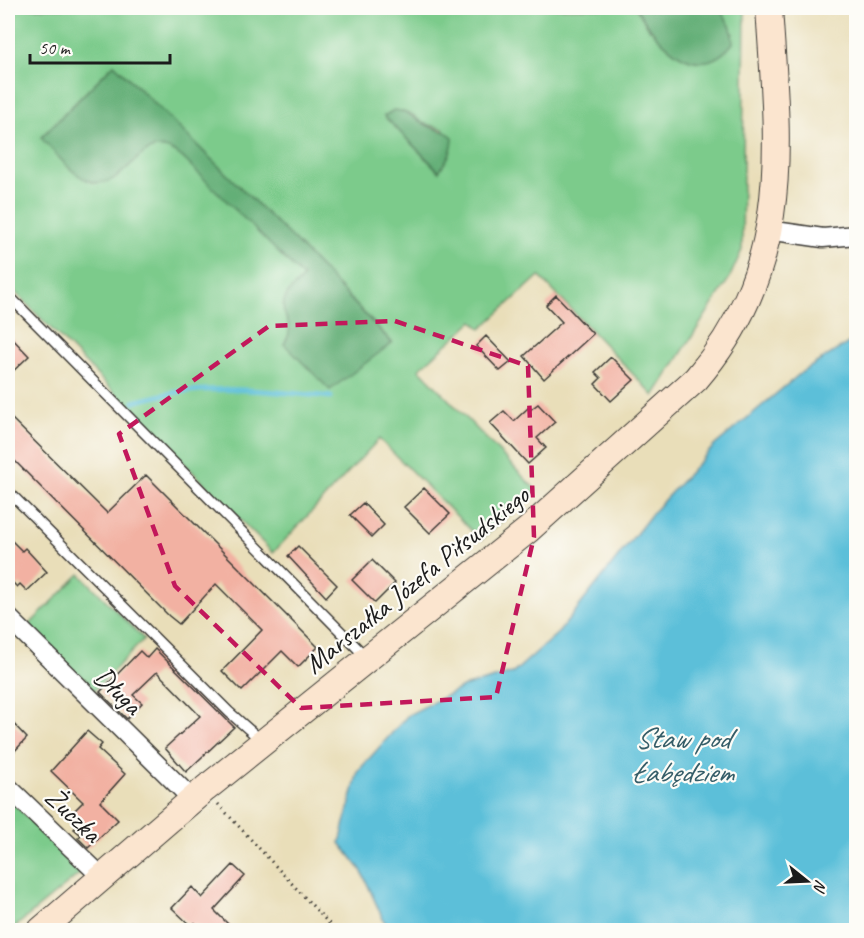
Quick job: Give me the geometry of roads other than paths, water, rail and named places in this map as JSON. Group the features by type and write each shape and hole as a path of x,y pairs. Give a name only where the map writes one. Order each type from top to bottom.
{"street":[{"name":"Marszałka Józefa Piłsudskiego","path":"41,930 199,795 528,530 696,379 718,351 748,299 761,269 777,167 769,8"},
{"path":"768,230 823,238 856,235"},
{"name":"Długa","path":"8,617 199,795"},
{"name":"Żuczka","path":"8,787 102,878"}],"lane":[{"path":"8,295 368,660"},
{"path":"8,491 229,712 264,742"}],"water":[{"name":"Staw pod Łabędziem","path":"856,338 856,930 392,930 384,921 361,870 340,843 358,771 408,715 463,687 513,673 559,632 654,511 715,445 802,372"}],"waterway":[{"path":"134,402 156,396 198,390 255,390 331,397"}]}
